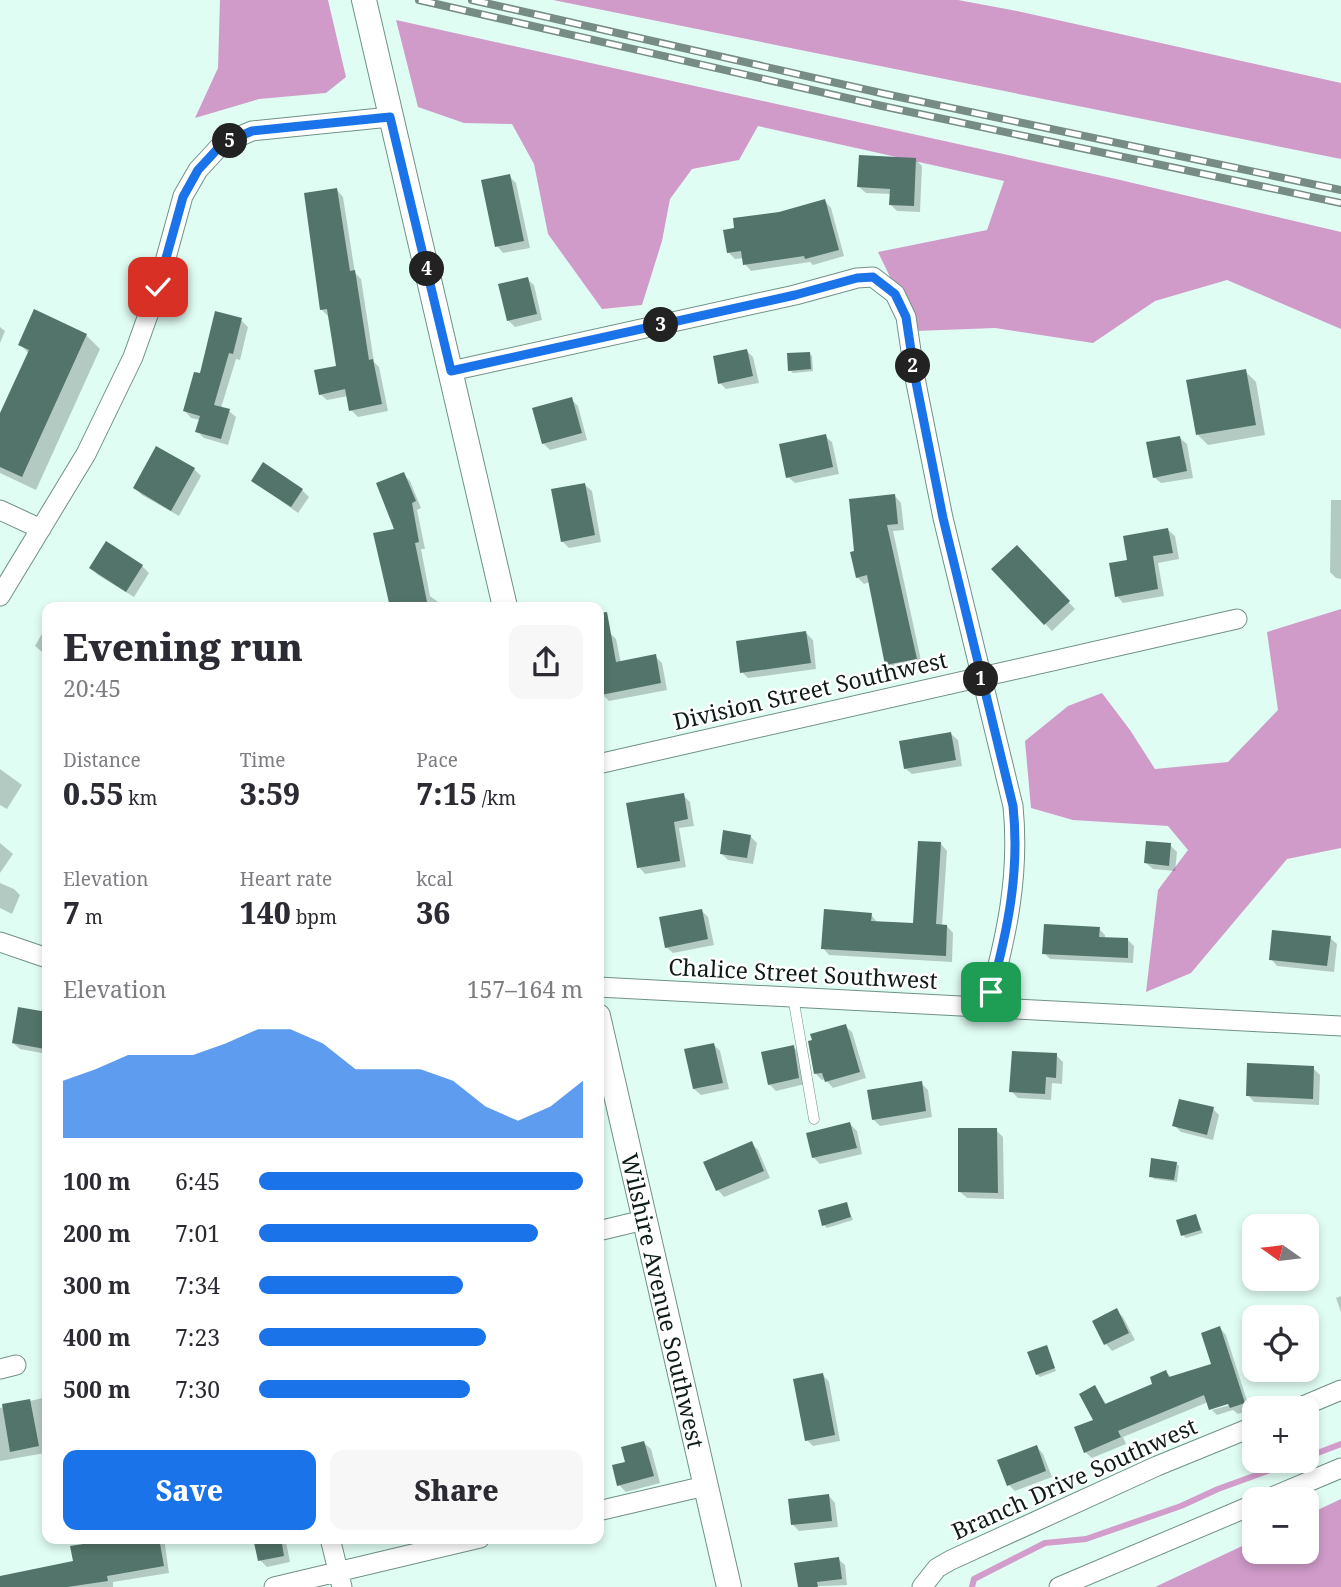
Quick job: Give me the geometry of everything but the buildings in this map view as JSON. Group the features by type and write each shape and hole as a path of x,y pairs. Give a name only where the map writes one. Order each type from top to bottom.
{"street":[{"path":"364,0 504,602"},
{"path":"0,596 86,454 133,356 158,287 183,197 198,170 222,144 252,131 390,117"},
{"path":"451,371 795,295 857,278 873,277 895,294 906,317 943,518 1013,806 1017,842 1013,896 987,1007"},
{"path":"0,510 41,528"},
{"name":"Division Street Southwest","path":"604,763 1237,619"},
{"path":"0,942 42,956"},
{"name":"Chalice Street Southwest","path":"604,987 1341,1026"},
{"name":"Wilshire Avenue Southwest","path":"604,1043 729,1587"},
{"path":"604,1230 644,1220"},
{"path":"1319,1399 1341,1390"},
{"name":"Branch Drive Southwest","path":"922,1587 937,1568 970,1550 1157,1466 1242,1431"},
{"path":"1296,1487 1341,1468"},
{"path":"604,1510 705,1486"},
{"path":"1059,1587 1242,1510"},
{"path":"331,1544 340,1579"},
{"path":"274,1587 340,1579 460,1544"}],"lane":[{"path":"793,997 814,1119"}],"shaded area":[{"path":"220,0 328,0 346,77 326,93 259,99 195,118 218,68"},
{"path":"553,0 958,0 1017,11 1341,83 1341,159"},
{"path":"396,20 1116,179 1341,232 1341,329 1227,280 1155,301 1093,343 995,328 916,331 878,252 987,230 1004,181 758,126 739,160 692,169 670,199 662,241 642,305 602,309 548,234 534,164 512,124 464,123 418,107"},
{"path":"1341,609 1341,848 1287,859 1191,973 1146,992 1158,890 1188,850 1168,826 1073,820 1031,808 1025,741 1068,706 1102,693 1155,769 1228,762 1278,710 1267,632"},
{"path":"1341,1499 1341,1587 1155,1587 1242,1546 1242,1564 1319,1564 1319,1509"}],"waterway":[{"path":"1319,1452 1341,1444"},
{"path":"972,1587 974,1579 1045,1543 1086,1539 1181,1506 1262,1473"}],"railway":[{"path":"419,0 882,106 1341,203"},
{"path":"472,0 885,94 1341,190"}],"route":[{"path":"158,287 183,197 198,170 222,144 252,131 390,117 451,371 795,295 857,278 873,277 895,294 906,317 943,518 1013,806 1017,842 1013,896 991,992"}]}
